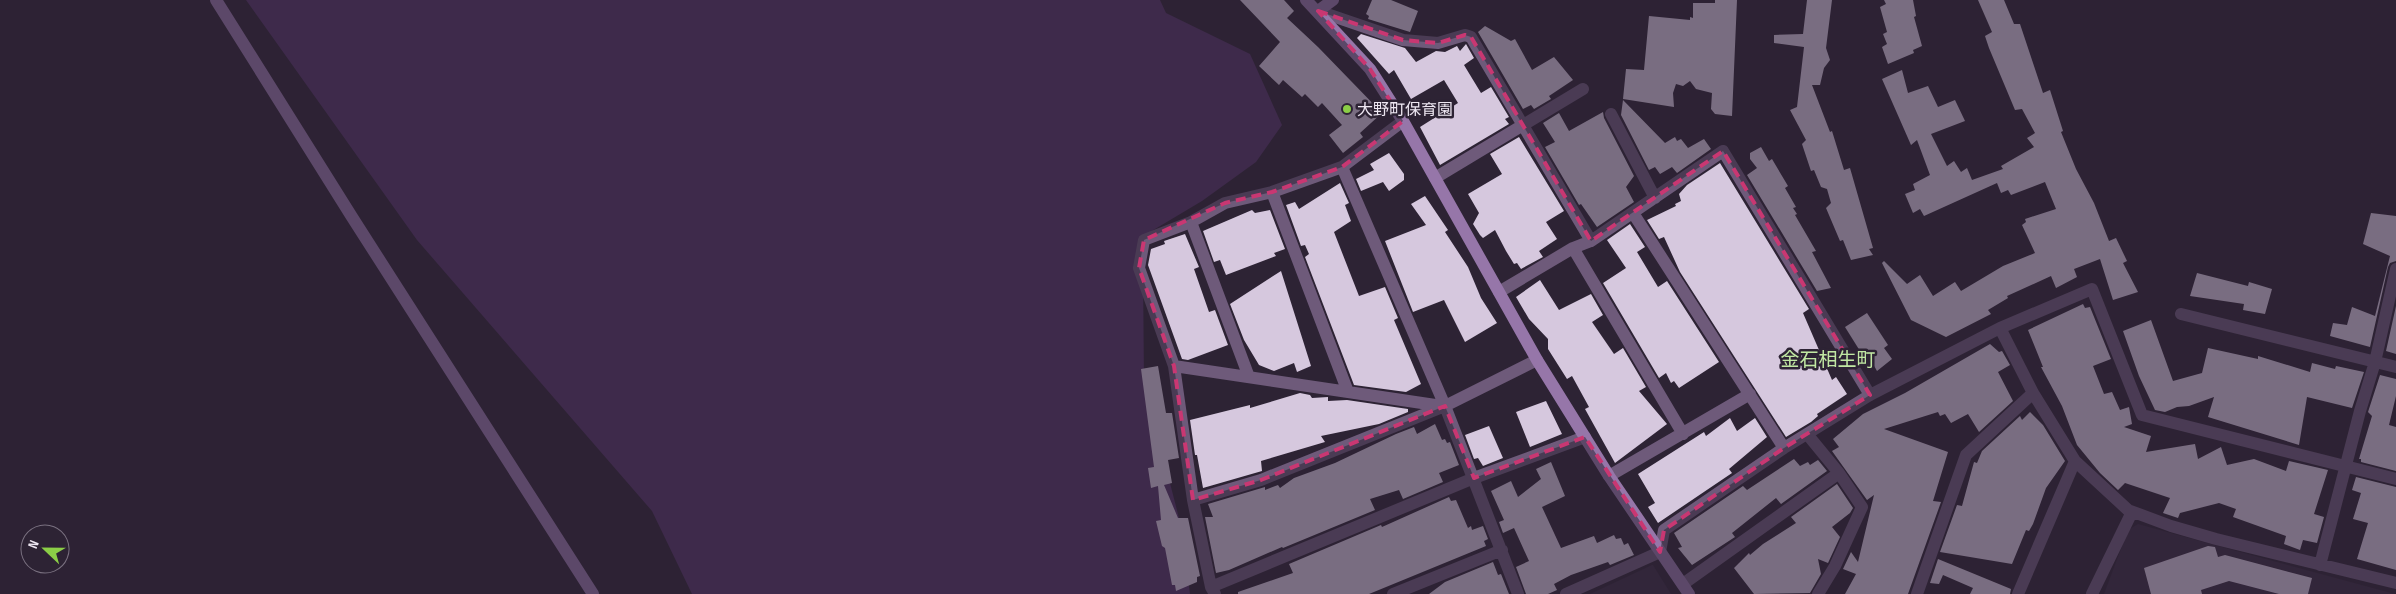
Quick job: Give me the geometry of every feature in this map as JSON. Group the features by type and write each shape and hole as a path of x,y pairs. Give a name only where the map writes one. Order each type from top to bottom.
{"street":[{"path":"216,0 593,594"},
{"path":"1306,0 1370,69 1403,121 1537,360 1609,476 1686,589 1839,473"},
{"path":"1318,11 1333,0"},
{"path":"1318,11 1403,40 1438,43 1465,35 1471,37 1591,241"},
{"path":"1435,178 1583,89"},
{"path":"1611,114 1655,198"},
{"path":"1403,121 1342,167 1272,192 1225,203 1191,222 1144,240 1139,268 1174,366 1194,500 1213,590 1474,478 1585,437"},
{"path":"1499,292 1573,248 1591,241 1723,151 1870,395"},
{"path":"1342,167 1445,406 1518,594"},
{"path":"1272,192 1348,392"},
{"path":"1633,213 1784,448"},
{"path":"1191,222 1249,377"},
{"path":"1573,248 1683,434"},
{"path":"2320,565 2375,362 2396,269"},
{"path":"1660,552 1664,530 1784,448 1870,395 2000,328 2092,290 2142,416 2396,480"},
{"path":"2181,314 2396,367"},
{"path":"2000,328 2033,393 2075,461 2132,512 2207,536 2396,583"},
{"path":"1194,500 1261,480 1445,406 1537,360"},
{"path":"1174,366 1445,406"},
{"path":"1917,594 1966,455 2033,393"},
{"path":"1609,476 1750,394"},
{"path":"1808,434 1839,473 1862,507 1835,566 1818,594"},
{"path":"2018,594 2075,461"},
{"path":"2092,594 2132,512"},
{"path":"1392,594 1502,550"},
{"path":"1566,594 1660,552"}],"highlighted area":[{"path":"1318,11 1403,40 1438,43 1465,35 1471,37 1591,241 1723,151 1870,395 1784,448 1664,530 1660,552 1585,437 1474,478 1445,406 1261,480 1193,500 1174,366 1139,268 1144,240 1225,203 1272,192 1342,167 1403,121 1370,69"}],"shaded area":[{"path":"246,0 1160,0 1166,13 1250,54 1282,125 1256,162 1202,201 1150,232 1143,272 1144,382 1180,522 1190,594 692,594 652,511 417,240"},
{"path":"2138,524 2395,594 2104,594 2128,530"},
{"path":"1652,565 1671,594 1590,594"}],"building":[{"path":"1240,0 1284,0 1294,11 1287,18 1382,113 1360,133 1363,137 1343,153 1329,135 1342,125 1322,103 1318,107 1305,94 1302,97 1283,80 1279,85 1259,66 1280,42"},
{"path":"1372,0 1391,0 1418,11 1410,32 1368,19 1369,16 1366,14"},
{"path":"1715,0 1737,0 1732,116 1715,114 1711,109 1712,93 1696,89 1690,81 1683,86 1676,84 1673,93 1674,107 1623,99 1626,69 1644,70 1649,16 1690,20 1690,17 1693,18 1693,3 1715,3"},
{"path":"1807,0 1832,0 1826,48 1830,60 1824,68 1820,85 1812,85 1830,132 1832,131 1844,170 1850,168 1873,248 1869,249 1873,255 1851,260 1843,240 1840,241 1826,208 1831,203 1827,189 1821,187 1814,170 1811,171 1802,144 1806,140 1790,110 1797,107 1804,47 1774,43 1774,35 1803,34"},
{"path":"1884,0 1913,0 1916,16 1914,17 1922,46 1913,50 1914,53 1888,64 1882,47 1887,44 1883,34 1887,32 1880,7 1886,4"},
{"path":"1978,0 2004,0 2014,24 2020,24 2043,93 2050,90 2063,131 2061,132 2076,169 2094,203 2109,241 2116,238 2127,261 2123,263 2138,292 2113,300 2100,259 2074,269 2077,277 2056,288 2051,276 2007,296 2008,298 1988,310 1991,314 1946,337 1911,320 1882,263 1884,261 1907,284 1920,275 1933,296 1955,282 1961,291 2003,266 2035,253 2022,225 2026,222 2025,219 2056,209 2045,182 2011,195 2008,190 2001,193 1997,183 1924,216 1920,209 1913,213 1905,194 1915,190 1913,184 1930,175 1917,140 1911,145 1882,79 1902,70 1908,93 1928,86 1938,107 1955,100 1965,121 1931,134 1947,166 1954,161 1961,172 1967,168 1972,180 2003,169 2001,166 2034,147 2027,138 2035,133 2022,109 2015,110 1989,48 1985,36 1992,32"},
{"path":"1485,26 1511,41 1515,39 1532,70 1554,57 1573,80 1549,96 1551,99 1534,109 1531,105 1523,109 1478,32"},
{"path":"1361,34 1405,48 1416,62 1436,51 1445,52 1457,46 1460,51 1466,44 1474,58 1464,65 1481,93 1491,87 1509,117 1505,119 1509,124 1440,165 1420,127 1458,103 1444,80 1411,99 1394,70 1389,74 1357,38"},
{"path":"1623,100 1665,143 1675,137 1677,141 1681,139 1688,148 1704,139 1711,149 1677,173 1672,167 1660,174 1655,167 1649,170 1621,115"},
{"path":"1603,112 1604,118 1634,176 1626,187 1634,202 1597,227 1581,204 1579,205 1545,147 1555,142 1543,123 1559,113 1569,131"},
{"path":"1519,137 1564,211 1546,222 1557,239 1539,251 1543,257 1521,269 1517,263 1514,264 1495,230 1483,238 1480,235 1473,224 1479,213 1468,194 1502,174 1490,154"},
{"path":"1761,147 1769,161 1772,159 1788,186 1785,188 1796,207 1793,208 1797,214 1795,215 1816,251 1812,252 1831,288 1817,291 1747,175 1757,168 1750,159 1750,153"},
{"path":"1389,153 1404,174 1404,180 1389,191 1383,182 1361,191 1356,179 1374,170 1370,164"},
{"path":"1720,163 1809,309 1803,313 1832,380 1836,377 1847,394 1817,414 1818,416 1811,422 1786,437 1680,272 1664,237 1659,239 1647,220 1676,206 1675,204 1681,201 1679,194 1687,185"},
{"path":"1340,183 1349,203 1345,205 1351,221 1334,232 1359,296 1385,287 1398,318 1394,320 1421,384 1406,392 1354,385 1305,257 1309,254 1305,245 1301,246 1286,205 1295,202 1299,209"},
{"path":"1425,196 1448,230 1445,232 1468,267 1481,298 1497,323 1465,342 1444,300 1413,312 1385,241 1426,225 1411,204"},
{"path":"1252,210 1255,213 1270,210 1285,249 1274,253 1276,256 1226,275 1220,260 1214,262 1203,231"},
{"path":"2371,213 2396,216 2396,261 2390,263 2388,267 2370,347 2330,336 2333,323 2347,325 2352,307 2375,316 2390,256 2363,244"},
{"path":"1630,224 1645,247 1637,252 1658,287 1667,281 1719,362 1679,388 1674,381 1671,383 1666,373 1659,378 1603,283 1626,268 1607,240"},
{"path":"1185,234 1199,267 1194,269 1209,312 1215,310 1228,345 1188,360 1182,359 1148,265 1151,249 1165,244 1164,241"},
{"path":"1281,271 1311,366 1297,372 1294,363 1274,371 1259,365 1244,340 1230,304"},
{"path":"2197,273 2248,286 2249,282 2272,289 2265,314 2243,310 2244,304 2190,296"},
{"path":"1540,280 1559,310 1591,294 1603,315 1592,322 1614,354 1623,348 1646,387 1639,391 1667,424 1615,463 1585,409 1589,407 1572,376 1567,379 1548,349 1548,339 1529,319 1516,297"},
{"path":"2083,304 2085,308 2090,307 2111,359 2093,366 2104,394 2112,392 2120,410 2129,407 2132,424 2124,427 2151,436 2146,452 2195,444 2198,459 2221,447 2227,465 2254,459 2286,471 2289,461 2328,470 2314,514 2324,517 2317,543 2303,540 2300,550 2284,544 2286,536 2233,517 2236,509 2219,503 2180,513 2178,518 2163,513 2170,498 2125,483 2118,490 2100,473 2077,445 2062,406 2041,367 2043,367 2028,330"},
{"path":"2396,306 2396,354 2386,351"},
{"path":"1867,313 1888,345 1884,348 1892,359 1877,371 1869,357 1865,359 1845,327"},
{"path":"2151,320 2173,381 2202,373 2208,348 2258,359 2258,356 2310,372 2312,363 2335,369 2336,366 2364,372 2352,408 2307,397 2299,445 2208,417 2214,397 2165,412 2155,410 2139,376 2123,331"},
{"path":"1990,344 1999,352 2002,351 2010,365 1998,372 2013,401 1979,432 1968,414 1951,423 1945,414 1940,416 1938,412 1884,429 1948,452 1933,501 1941,502 1908,594 1845,594 1856,574 1843,569 1851,552 1858,562 1874,495 1867,500 1832,451 1839,447 1833,439 1863,414 1905,393"},
{"path":"1158,366 1166,413 1172,413 1179,458 1168,460 1172,483 1164,485 1178,518 1188,518 1200,576 1197,577 1197,582 1176,591 1175,585 1172,585 1165,548 1162,546 1156,521 1161,520 1158,486 1151,488 1148,468 1154,467 1141,369"},
{"path":"2380,375 2396,379 2396,396 2389,425 2396,427 2396,471 2361,462 2361,459 2359,459 2372,416 2368,412"},
{"path":"1300,393 1310,395 1312,398 1328,397 1328,401 1347,400 1408,409 1408,412 1379,424 1321,436 1325,442 1261,461 1262,471 1203,488 1197,455 1195,455 1190,420 1250,405 1250,408"},
{"path":"1546,401 1562,434 1530,447 1516,412"},
{"path":"2030,412 2043,425 2065,461 2046,488 2033,524 2029,531 2026,530 2012,564 1940,552 1957,505 1962,506 1974,462 1977,463 1982,451 2020,416 2022,420"},
{"path":"1730,418 1737,431 1755,418 1767,437 1729,469 1732,473 1658,523 1648,507 1655,503 1638,474 1704,432 1706,436"},
{"path":"1435,424 1442,440 1445,439 1447,443 1450,442 1459,465 1439,473 1443,482 1403,499 1399,490 1370,499 1375,510 1229,570 1216,573 1205,517 1213,517 1208,504 1265,487 1265,490 1278,485 1280,488 1294,478 1335,463 1396,434 1414,427 1417,434"},
{"path":"1489,426 1503,458 1483,466 1478,458 1474,459 1465,435"},
{"path":"1794,459 1800,466 1808,462 1810,465 1818,460 1827,471 1781,504 1776,498 1732,533 1735,537 1692,565 1678,548 1682,547 1674,533 1743,486 1747,490"},
{"path":"1551,462 1565,496 1542,507 1561,548 1594,536 1597,543 1614,535 1616,539 1621,538 1624,545 1628,543 1634,555 1610,565 1608,562 1571,575 1554,584 1557,590 1548,594 1526,594 1516,567 1529,561 1514,528 1503,533 1499,522 1504,520 1491,491 1511,481 1518,497 1541,479 1536,469"},
{"path":"2356,477 2396,487 2396,570 2357,559 2368,523 2353,519 2361,493 2352,490"},
{"path":"1837,484 1853,508 1850,513 1832,527 1840,537 1828,563 1818,559 1821,574 1810,593 1754,594 1734,568 1749,553 1750,555 1763,544 1796,523 1791,517"},
{"path":"1449,497 1451,501 1456,500 1468,528 1471,526 1472,530 1483,526 1488,539 1484,541 1486,546 1369,594 1238,594 1238,592 1293,573 1289,564 1381,525 1382,527"},
{"path":"2208,546 2215,547 2218,557 2225,555 2312,578 2308,594 2279,594 2229,581 2201,590 2202,594 2151,594 2144,568"},
{"path":"1938,559 2011,589 2010,594 1970,594 1973,588 1943,575 1939,584 1930,583"},
{"path":"1493,562 1498,575 1501,574 1509,594 1429,594 1445,582"}],"place":[{"name":"大野町保育園","path":"1347,109"}],"district":[{"name":"金石相生町","path":"1828,359"}]}
